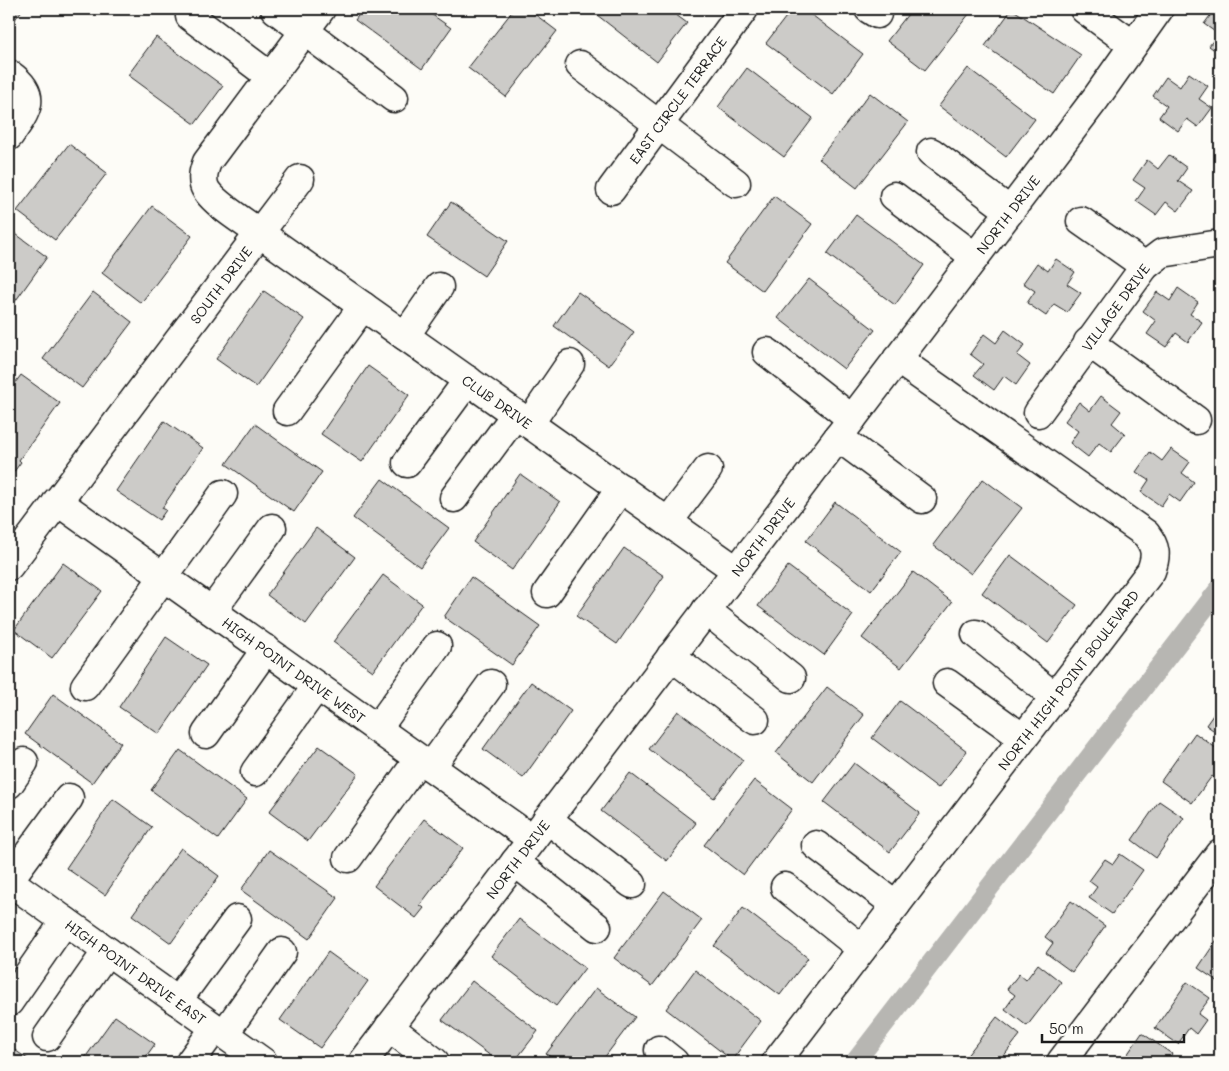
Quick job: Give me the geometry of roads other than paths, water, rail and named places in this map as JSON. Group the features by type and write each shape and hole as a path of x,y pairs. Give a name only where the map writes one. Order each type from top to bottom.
{"street":[{"path":"275,9 394,98"},
{"name":"SOUTH DRIVE","path":"9,566 258,232 212,198 204,187 202,174 207,162 321,9"},
{"name":"EAST CIRCLE TERRACE","path":"611,190 744,9"},
{"path":"1084,9 1134,45"},
{"name":"NORTH DRIVE","path":"363,1062 1010,212 1160,9"},
{"path":"190,16 271,77"},
{"path":"580,65 658,126 736,183"},
{"path":"9,74 18,80 26,91 28,104 23,116 9,136"},
{"path":"931,152 1010,212"},
{"path":"258,232 300,179"},
{"path":"894,196 975,257"},
{"path":"1081,221 1145,266"},
{"name":"CLUB DRIVE","path":"258,232 736,570"},
{"name":"VILLAGE DRIVE","path":"1038,413 1145,266 1162,253 1220,244"},
{"path":"405,336 439,287"},
{"path":"287,411 363,306"},
{"path":"1088,342 1196,420"},
{"path":"767,352 844,428 922,499"},
{"name":"NORTH HIGH POINT BOULEVARD","path":"776,1062 1151,571 1156,558 1154,545 1146,534 897,360"},
{"path":"454,498 570,364"},
{"path":"407,463 468,380"},
{"path":"668,522 708,469"},
{"path":"547,593 621,488"},
{"path":"85,686 223,494"},
{"name":"HIGH POINT DRIVE WEST","path":"57,501 425,763 632,884"},
{"path":"212,611 272,528"},
{"path":"706,610 792,678"},
{"path":"976,634 1054,697"},
{"path":"377,729 437,646"},
{"path":"206,734 266,649"},
{"path":"671,656 755,720"},
{"path":"947,683 1023,738"},
{"path":"348,858 491,684"},
{"path":"255,772 318,686"},
{"path":"9,784 24,762"},
{"path":"9,881 69,798"},
{"path":"816,845 896,905"},
{"path":"1061,1062 1220,853"},
{"path":"515,862 597,927"},
{"name":"HIGH POINT DRIVE EAST","path":"9,881 263,1062"},
{"path":"785,887 862,949"},
{"path":"177,1001 237,920"},
{"path":"9,1002 65,921"},
{"path":"47,1037 107,951"},
{"path":"190,1062 219,1031 282,952"},
{"path":"389,1027 435,1062"}],"waterway":[{"path":"855,1062 1220,588"}]}
